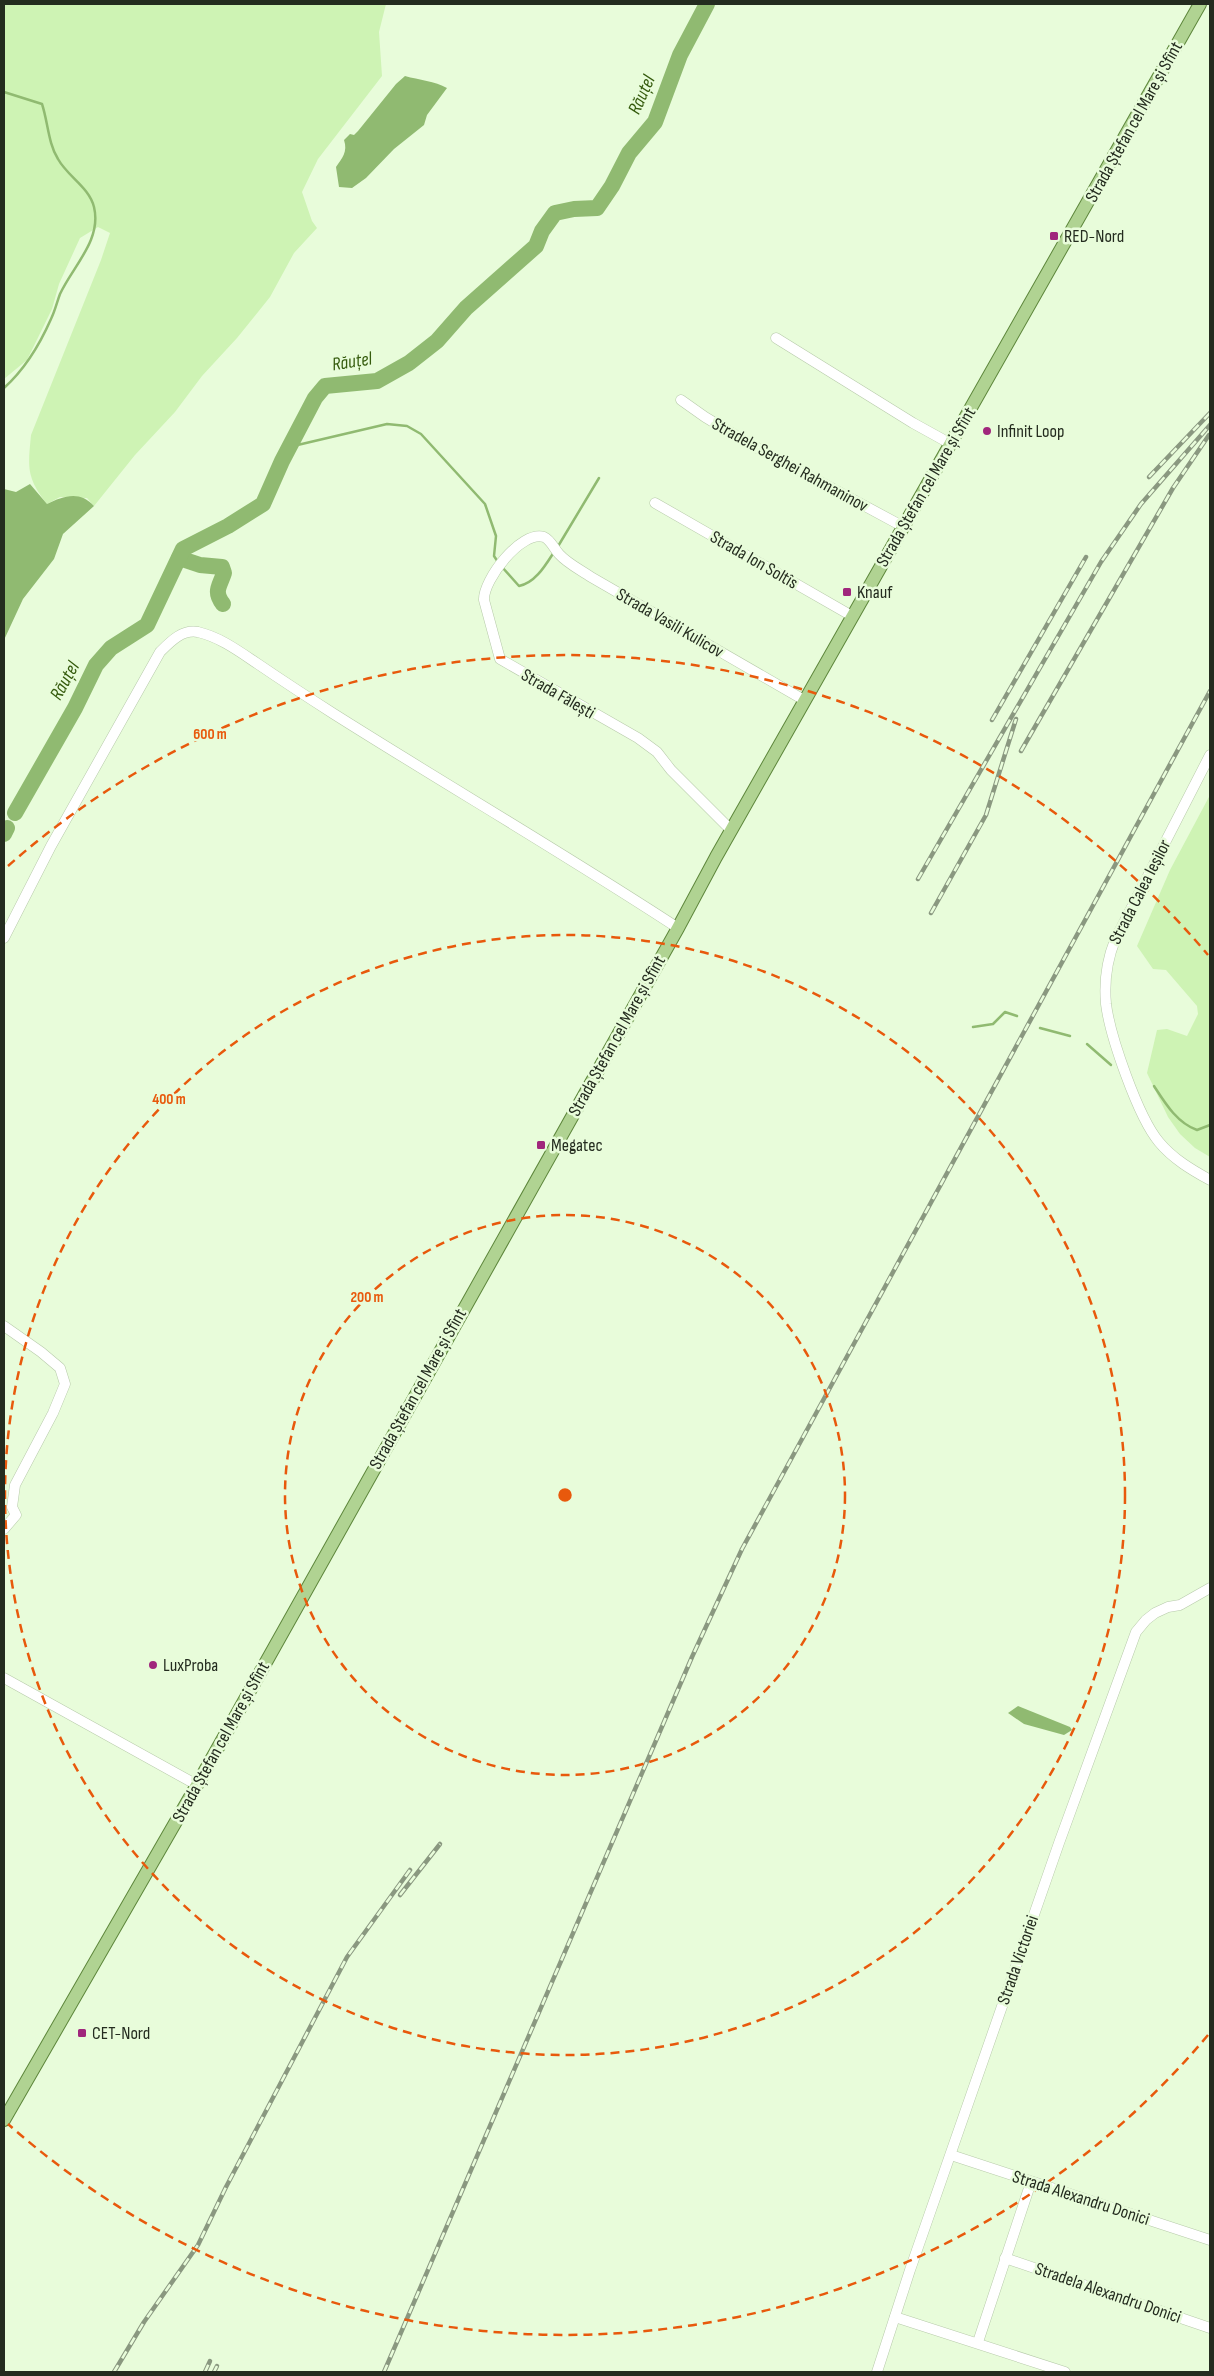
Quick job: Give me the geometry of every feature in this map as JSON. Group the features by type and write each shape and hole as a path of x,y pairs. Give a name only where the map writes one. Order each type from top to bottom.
{"main road":[{"name":"Strada Ștefan cel Mare și Sfînt","path":"4,2120 198,1785 804,700 902,526 952,444 1200,4"}],"street":[{"path":"776,338 913,423 952,444"},
{"name":"Stradela Serghei Rahmaninov","path":"681,400 746,442 902,526"},
{"name":"Strada Ion Soltîs","path":"655,503 852,616"},
{"name":"Strada Vasili Kulicov","path":"544,537 551,542 560,555 591,577 804,700"},
{"name":"Strada Fălești","path":"544,537 530,538 514,548 496,570 484,592 484,600 500,659 651,748 731,830"},
{"path":"4,938 51,846 160,652 171,640 184,633 197,632 215,638 238,651 336,715 579,864 678,928"},
{"name":"Strada Calea Ieșilor","path":"1210,755 1114,940 1108,961 1106,1006 1120,1056 1142,1116 1158,1141 1168,1151 1210,1180"},
{"path":"4,1326 60,1368 65,1384 54,1413 15,1485 12,1507 16,1515 4,1529"},
{"name":"Strada Victoriei","path":"877,2372 1059,1842 1136,1632 1155,1613 1168,1607 1180,1605 1210,1588"},
{"path":"4,1678 198,1785"},
{"name":"Strada Alexandru Donici","path":"951,2155 1210,2240"},
{"path":"978,2342 1031,2182"},
{"name":"Stradela Alexandru Donici","path":"1005,2258 1210,2328"},
{"path":"895,2318 978,2342 1065,2372"}],"shaded area":[{"path":"4,4 386,4 379,32 382,76 318,159 302,192 312,221 317,228 294,253 270,297 94,506 87,498 60,497 47,504 32,479 29,455 31,435 110,233 98,227 80,238 59,284 52,309 27,360 4,379"},
{"path":"405,76 432,82 447,88 427,115 424,125 394,149 366,178 352,188 339,187 336,167 345,151 344,140 350,134 354,135 358,131 396,84"},
{"path":"30,484 47,504 65,497 77,496 89,501 94,506 63,534 54,559 23,599 4,640 4,489 16,492"},
{"path":"1210,795 1210,1157 1195,1148 1180,1134 1168,1117 1147,1073 1157,1030 1167,1029 1187,1036 1198,1014 1197,1006 1166,970 1153,969 1137,946 1170,870"},
{"path":"1018,1706 1070,1727 1072,1730 1064,1735 1024,1724 1008,1713"}],"waterway":[{"name":"Răuțel","path":"15,813 75,708 96,665 111,648 147,625 183,549 228,526 263,504 282,461 315,398 325,386 377,381 409,363 437,341 466,308 536,246 542,231 555,213 574,209 597,208 612,186 629,153 655,122 680,55 707,4"},
{"path":"4,92 42,104 55,153 62,165 88,194 94,207 95,219 94,231 90,242 60,294 42,338 25,365 4,388"},
{"path":"289,447 387,424 407,426 421,434 485,504 496,536 494,556 498,562"},
{"path":"557,548 599,478"},
{"path":"502,567 519,586 535,578 554,552"},
{"path":"179,558 200,565 222,567 224,573 219,585 218,596 223,604"},
{"name":"Răuțel","path":"4,834 7,828"},
{"path":"973,1027 993,1024 1005,1012 1017,1016"},
{"path":"1040,1028 1070,1036"},
{"path":"1087,1044 1111,1065"},
{"path":"1154,1086 1172,1112 1183,1123 1197,1130 1210,1125"}],"railway":[{"path":"1149,477 1210,413"},
{"path":"918,879 1101,562 1141,504 1210,425"},
{"path":"1021,751 1173,488 1209,435"},
{"path":"992,720 1086,557"},
{"path":"384,2372 692,1657 742,1549 1210,691"},
{"path":"931,913 986,815 1016,719"},
{"path":"400,1895 440,1844"},
{"path":"114,2372 144,2322 198,2245 226,2187 347,1957 410,1870"},
{"path":"205,2372 210,2361"},
{"path":"214,2372 217,2366"}],"place":[{"name":"RED-Nord","path":"1054,236"},
{"name":"Infinit Loop","path":"987,431"},
{"name":"Knauf","path":"847,592"},
{"name":"Megatec","path":"541,1145"},
{"name":"LuxProba","path":"153,1665"},
{"name":"CET-Nord","path":"82,2033"}]}
